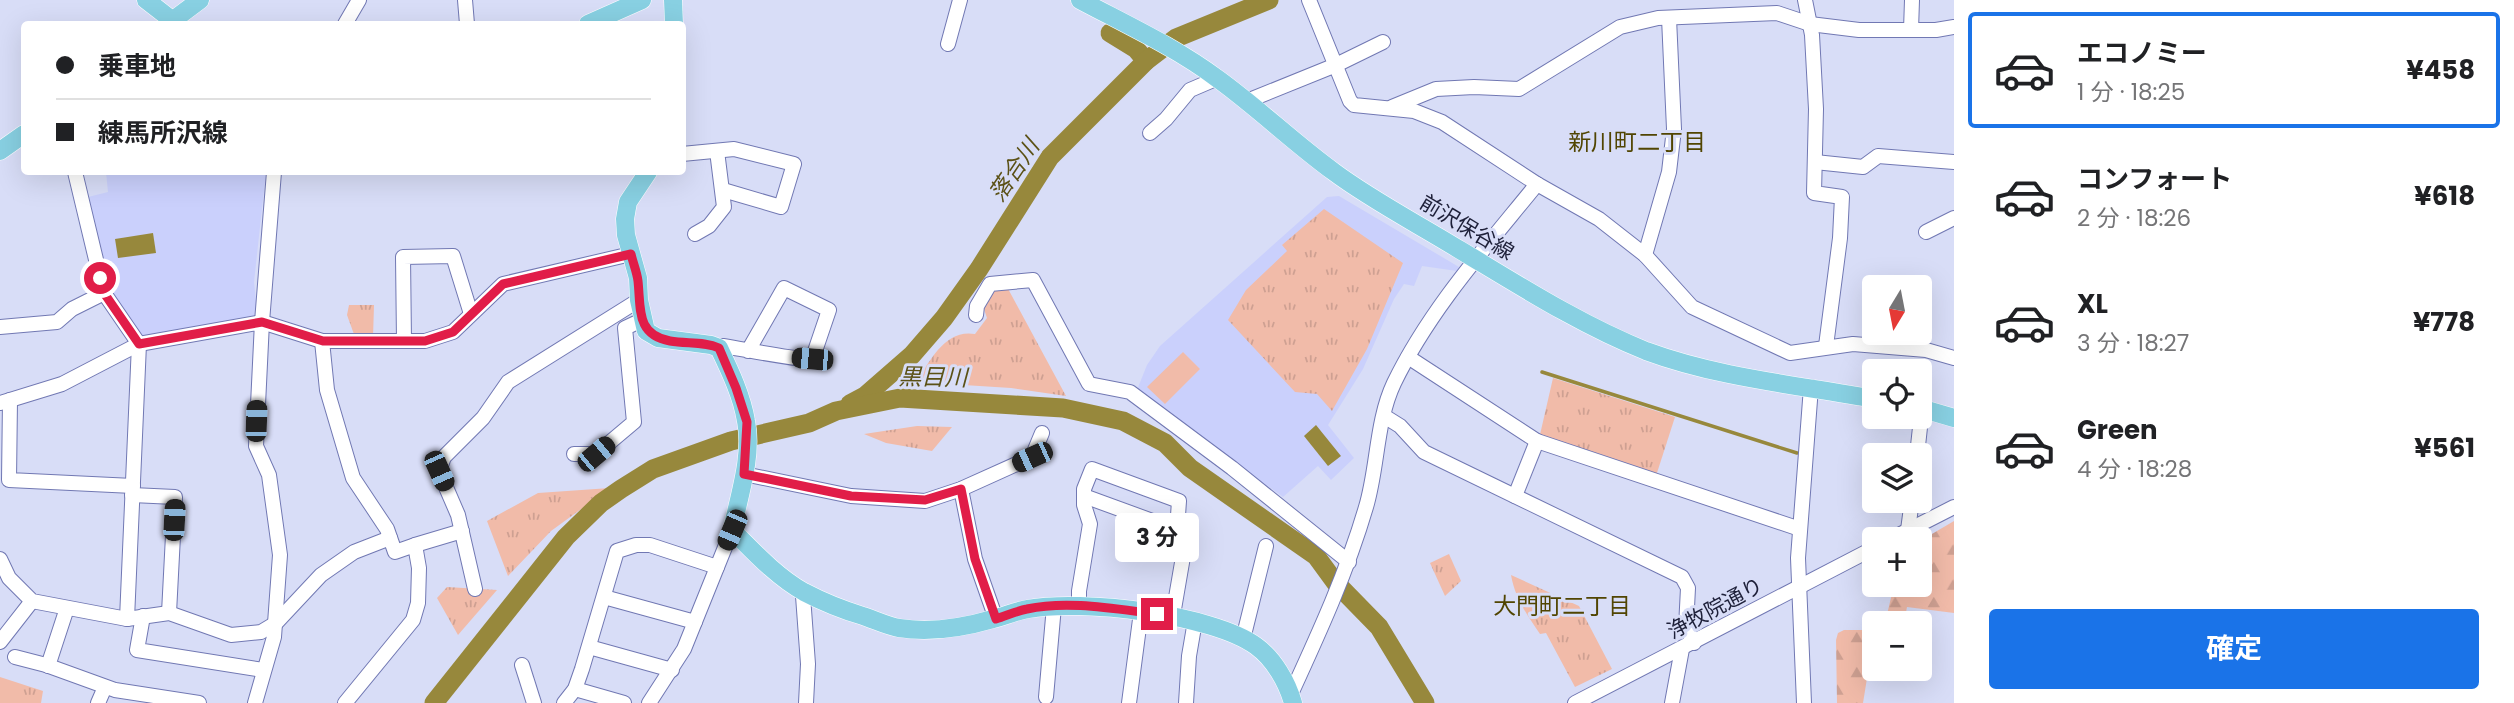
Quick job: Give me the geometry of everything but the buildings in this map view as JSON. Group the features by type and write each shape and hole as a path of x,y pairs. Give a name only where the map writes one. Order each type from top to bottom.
{"main road":[{"path":"146,0 171,21"},
{"path":"175,21 200,0"},
{"path":"595,21 642,0"},
{"path":"673,0 674,21"},
{"name":"前沢保谷線","path":"1080,0 1102,6 1218,78 1337,174 1476,259 1605,333 1693,366 1741,377 1862,397"},
{"path":"0,151 21,136"},
{"path":"646,175 628,202 626,235 638,278 642,320 646,331 658,338 719,348 747,422 745,465 732,530 780,574 805,592 842,609 895,628 919,631 958,628 1028,609 1054,606 1173,615 1256,646 1271,659 1292,699"},
{"path":"1932,412 1954,418"}],"street":[{"path":"347,21 359,0"},
{"path":"465,0 467,21"},
{"path":"948,44 960,0"},
{"path":"1309,0 1350,101 1354,105 1414,111 1442,122 1537,184 1599,219 1645,255 1692,306 1710,317 1790,353 1798,354 1826,346 1853,344 1926,350 1954,358"},
{"path":"1805,0 1812,35 1816,109 1814,193 1842,197 1840,238 1826,346"},
{"path":"1911,30 1912,0"},
{"path":"1392,107 1436,89 1520,89 1620,27 1658,18 1777,13 1810,24 1858,30 1954,27"},
{"path":"1645,255 1669,172 1673,140 1669,18"},
{"path":"1247,101 1336,65 1383,42"},
{"path":"1150,133 1166,120 1190,90 1218,78"},
{"path":"686,154 734,149 794,164 781,207 723,190"},
{"path":"695,234 709,226 724,207 717,151"},
{"path":"1815,162 1863,167 1878,156 1954,162"},
{"path":"76,175 104,293 139,344 127,619"},
{"path":"255,703 276,623 280,555 269,475 256,446 262,322 274,175"},
{"path":"1292,699 1347,569 1367,504 1384,416 1394,383 1442,304 1537,184"},
{"path":"1926,232 1954,218"},
{"path":"169,613 175,496 9,480 5,402 62,384 139,344 262,322 323,341 425,341 453,332 503,284 631,254"},
{"path":"404,341 403,257 453,256 471,314"},
{"path":"976,316 977,306 990,285 1033,280 1089,384 1130,392 1242,475 1347,569"},
{"path":"719,348 723,346 748,351 812,359 829,310 784,288 748,351"},
{"path":"0,327 57,322 72,309 104,293"},
{"path":"475,589 458,516 439,471 444,457 483,418 509,382 639,300"},
{"path":"574,454 596,454 634,422 625,328 642,320"},
{"path":"323,341 327,390 353,478 390,538 395,552 462,531"},
{"path":"1408,357 1537,441 1800,529"},
{"path":"1804,703 1800,529 1811,387"},
{"path":"1384,416 1400,426 1423,452 1682,578 1688,588 1688,646 1676,702"},
{"path":"745,465 851,496 925,500 961,489 1032,457 1042,433"},
{"path":"1515,496 1537,441"},
{"path":"1079,606 1090,524 1084,505 1084,489 1092,469 1179,501 1177,530 1184,551 1173,615"},
{"path":"961,489 975,559 996,619"},
{"path":"1084,496 1177,530"},
{"path":"1914,527 1954,507"},
{"path":"649,703 672,670 695,622 732,530"},
{"path":"0,559 9,578 32,601 127,619 169,613 230,635 261,632 276,623 321,575 354,552 390,538"},
{"path":"345,703 414,620 418,603 419,568 415,545"},
{"path":"564,703 575,689 617,551 636,545 650,545 717,567"},
{"path":"1243,639 1266,546"},
{"name":"浄牧院通り","path":"1575,703 1862,554"},
{"path":"805,592 803,596 808,664 806,703"},
{"path":"604,597 695,622"},
{"path":"0,642 32,601"},
{"path":"1046,697 1054,606"},
{"path":"48,666 67,608"},
{"path":"1129,703 1142,612"},
{"path":"143,616 138,650 263,670"},
{"path":"1186,703 1189,656 1195,621"},
{"path":"589,647 672,670"},
{"path":"15,657 105,687 199,703"},
{"path":"522,665 534,703"},
{"path":"98,703 105,687"},
{"path":"575,689 596,699 624,703"}],"shaded area":[{"path":"106,175 266,175 254,282 258,321 142,340 110,293 88,197 108,192"},
{"path":"1339,196 1459,267 1457,271 1422,266 1414,286 1404,284 1394,299 1363,369 1328,425 1354,458 1331,480 1318,466 1283,497 1137,390 1147,365 1160,346 1327,197"},
{"path":"153,233 156,253 118,258 115,239"},
{"path":"1316,425 1341,456 1328,466 1304,436"}],"green space":[{"path":"1324,209 1403,263 1367,349 1332,411 1317,394 1295,392 1228,320 1246,290 1287,251 1282,245"},
{"path":"1006,285 1066,396 1011,388 916,382 933,356 947,341 955,336 975,334 987,318 983,306 994,287"},
{"path":"349,305 374,305 373,337 355,337 347,315"},
{"path":"1183,352 1200,369 1165,404 1147,387"},
{"path":"1553,378 1675,417 1655,479 1539,439"},
{"path":"917,426 952,427 932,451 886,443 864,434"},
{"path":"610,488 551,531 508,576 487,521 538,493"},
{"path":"1954,521 1954,613 1907,607 1906,611 1888,611 1891,597 1932,597 1932,534"},
{"path":"1449,554 1461,581 1445,596 1430,563"},
{"path":"1511,575 1579,606 1612,669 1575,687 1546,633 1540,634 1522,606"},
{"path":"447,587 497,590 458,635 437,598"},
{"path":"1844,630 1862,630 1862,681 1867,681 1863,703 1837,703 1838,633"},
{"path":"0,677 43,691 41,703 0,703"}],"waterway":[{"name":"落合川","path":"850,404 865,396 912,355 944,318 979,269 1050,157 1146,61 1176,38 1269,0"},
{"path":"1110,33 1136,49 1146,61"},
{"path":"1542,372 1797,453"},
{"name":"黒目川","path":"434,703 566,537 601,503 621,489 653,469 731,441 809,423 836,411 900,398 1063,408 1123,421 1165,443 1190,468 1316,556 1335,582 1379,627 1425,703"}],"district":[{"name":"新川町二丁目","path":"1637,142"},
{"name":"大門町二丁目","path":"1562,606"}],"route":[{"path":"100,278 104,293 139,344 262,322 323,341 425,341 453,332 503,284 631,254 638,278 642,320 646,331 658,338 719,348 747,422 744,474 851,496 925,500 961,489 975,559 996,619 1028,609 1054,606 1157,614"}]}
